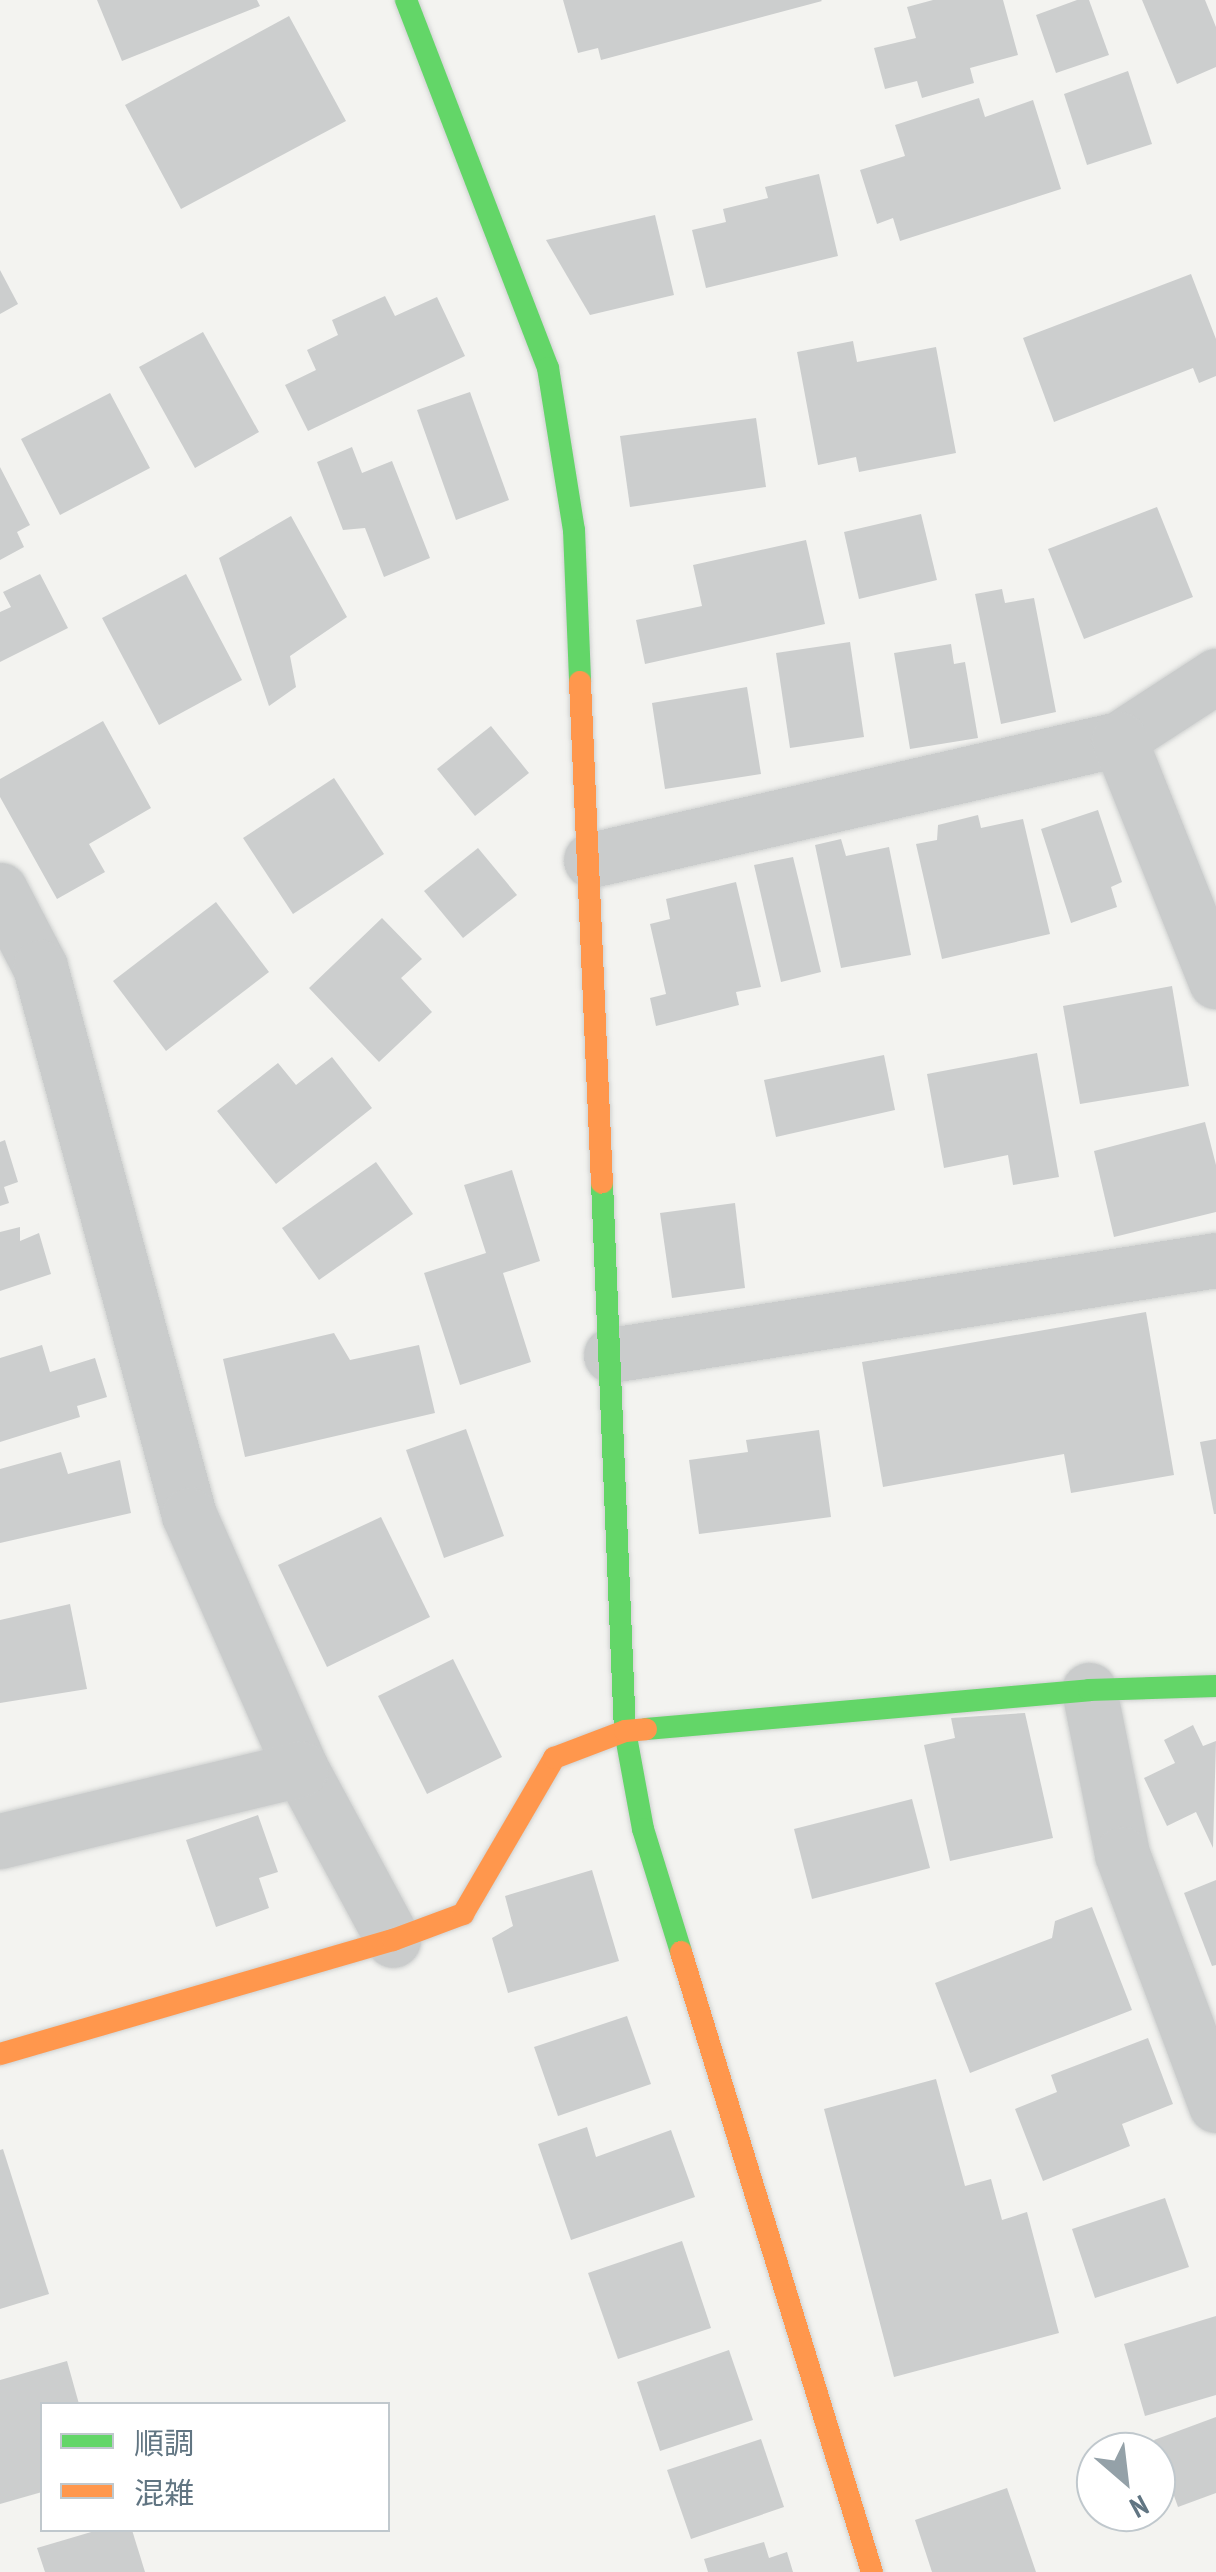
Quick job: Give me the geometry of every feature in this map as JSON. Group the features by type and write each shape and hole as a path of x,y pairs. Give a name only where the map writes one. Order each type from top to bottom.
{"street":[{"path":"406,0 551,383 574,530 626,1731 644,1828 872,2572"},
{"path":"591,860 1119,739 1216,676"},
{"path":"1119,739 1216,980"},
{"path":"0,890 20,972 189,1515 301,1769 393,1940"},
{"path":"611,1355 1216,1260"},
{"path":"0,2054 393,1940 463,1914 554,1758 626,1731 1089,1690 1216,1686"},
{"path":"1089,1690 1122,1854 1216,2105"},
{"path":"0,1842 301,1769"}],"building":[{"path":"97,0 257,0 260,6 122,61"},
{"path":"563,0 822,1 601,60 598,48 578,53"},
{"path":"933,0 1003,0 1018,55 970,68 974,83 922,98 917,81 885,89 874,48 916,38 907,7"},
{"path":"1077,0 1089,0 1109,55 1056,73 1036,15"},
{"path":"1142,0 1205,0 1216,27 1216,67 1177,84"},
{"path":"289,16 346,121 181,209 125,105"},
{"path":"1128,71 1152,144 1087,165 1064,94"},
{"path":"979,98 985,117 1033,100 1061,189 900,241 893,218 877,224 860,170 905,156 895,125"},
{"path":"819,174 838,256 706,288 692,230 726,222 723,209 768,198 765,187"},
{"path":"655,215 674,295 590,315 546,240"},
{"path":"0,270 18,304 0,314"},
{"path":"1191,274 1216,339 1216,376 1199,383 1193,368 1054,422 1023,338"},
{"path":"385,296 395,316 437,297 465,356 308,431 285,385 316,370 307,350 338,335 332,320"},
{"path":"203,332 259,432 195,468 139,367"},
{"path":"853,341 857,362 936,347 956,453 859,472 856,457 818,465 797,352"},
{"path":"470,392 509,500 456,520 417,410"},
{"path":"110,393 150,468 60,515 21,439"},
{"path":"756,418 766,487 630,507 620,436"},
{"path":"352,447 362,473 392,461 430,558 384,577 365,528 343,530 317,462"},
{"path":"0,467 30,525 17,532 24,547 0,560"},
{"path":"1157,507 1193,597 1084,639 1048,549"},
{"path":"921,514 937,580 859,599 844,532"},
{"path":"291,516 347,617 290,656 296,687 269,706 219,558"},
{"path":"806,540 825,624 645,664 636,620 702,606 693,565"},
{"path":"40,574 68,628 0,662 0,612 11,607 3,592"},
{"path":"186,574 242,680 159,725 102,618"},
{"path":"1002,589 1005,603 1034,598 1056,712 1001,724 975,594"},
{"path":"850,642 864,737 790,748 776,653"},
{"path":"951,644 954,664 965,662 978,738 910,749 894,653"},
{"path":"747,687 761,774 665,789 652,703"},
{"path":"103,721 151,808 89,844 105,872 57,899 0,797 0,779"},
{"path":"491,726 529,773 475,816 437,769"},
{"path":"334,778 384,854 293,914 243,838"},
{"path":"1098,810 1122,882 1111,887 1117,907 1071,923 1041,829"},
{"path":"978,815 981,828 1023,819 1050,934 942,959 916,844 937,840 938,825"},
{"path":"841,839 846,856 889,847 911,955 841,968 815,845"},
{"path":"478,848 517,895 463,938 424,891"},
{"path":"793,857 821,972 781,982 754,865"},
{"path":"736,882 761,987 736,992 739,1005 656,1026 650,998 666,994 650,924 670,919 666,899"},
{"path":"216,902 269,972 166,1051 113,981"},
{"path":"382,918 422,959 401,978 432,1012 379,1062 309,988"},
{"path":"1172,986 1189,1086 1080,1104 1063,1006"},
{"path":"1037,1053 1059,1177 1013,1185 1008,1155 944,1168 927,1074"},
{"path":"884,1055 895,1110 776,1137 764,1080"},
{"path":"332,1057 372,1108 276,1184 217,1111 278,1063 296,1085"},
{"path":"1205,1122 1216,1165 1216,1212 1114,1237 1094,1151"},
{"path":"5,1140 18,1182 4,1187 9,1203 0,1206 0,1142"},
{"path":"376,1162 413,1214 319,1280 282,1228"},
{"path":"512,1170 540,1261 503,1273 531,1362 460,1385 424,1273 486,1253 464,1185"},
{"path":"735,1203 745,1288 672,1298 660,1213"},
{"path":"20,1227 20,1241 39,1233 51,1274 0,1291 0,1232"},
{"path":"1146,1312 1174,1475 1071,1493 1064,1454 883,1487 862,1362"},
{"path":"334,1333 350,1360 419,1345 435,1413 245,1457 223,1359"},
{"path":"42,1345 50,1372 95,1358 107,1397 77,1406 80,1417 0,1442 0,1358"},
{"path":"466,1429 504,1536 444,1558 406,1450"},
{"path":"819,1430 831,1517 699,1534 689,1460 748,1452 746,1440"},
{"path":"1216,1439 1216,1514 1214,1514 1200,1442"},
{"path":"61,1452 68,1474 120,1460 131,1513 0,1543 0,1469"},
{"path":"381,1517 430,1617 327,1667 278,1565"},
{"path":"70,1604 87,1689 0,1703 0,1620"},
{"path":"453,1659 502,1757 427,1794 378,1696"},
{"path":"1025,1713 1053,1838 950,1861 924,1745 955,1738 951,1718"},
{"path":"1193,1725 1203,1746 1216,1741 1213,1848 1196,1812 1167,1826 1144,1778 1175,1763 1164,1740"},
{"path":"912,1799 930,1868 812,1899 794,1829"},
{"path":"258,1815 278,1872 259,1878 269,1908 216,1927 186,1840"},
{"path":"592,1870 619,1961 508,1993 492,1938 513,1926 505,1896"},
{"path":"1216,1880 1216,1965 1212,1966 1184,1893"},
{"path":"1092,1907 1132,2010 970,2073 935,1983 1052,1938 1055,1921"},
{"path":"627,2016 651,2084 558,2116 534,2047"},
{"path":"1148,2038 1173,2104 1122,2124 1130,2146 1043,2181 1015,2109 1057,2092 1051,2075"},
{"path":"936,2079 965,2186 991,2179 1002,2220 1027,2212 1059,2333 894,2377 824,2109"},
{"path":"587,2127 596,2157 671,2130 695,2197 571,2240 538,2144"},
{"path":"3,2149 49,2294 0,2309 0,2150"},
{"path":"1165,2198 1189,2267 1095,2298 1072,2229"},
{"path":"682,2241 711,2328 618,2359 588,2273"},
{"path":"1216,2316 1216,2395 1145,2416 1124,2344"},
{"path":"729,2350 753,2420 660,2451 637,2382"},
{"path":"67,2361 78,2402 40,2402 40,2493 0,2504 0,2380"},
{"path":"1216,2417 1216,2493 1178,2507 1176,2501 1176,2432"},
{"path":"761,2439 784,2507 691,2539 667,2470"},
{"path":"1007,2488 1036,2572 932,2572 915,2520"},
{"path":"91,2532 133,2532 145,2572 45,2572 37,2548"},
{"path":"764,2542 769,2558 787,2552 793,2572 708,2572 704,2559"}],"traffic: fast":[{"path":"406,0 548,368 574,530 580,682"},
{"path":"602,1183 625,1731 643,1829 681,1952"},
{"path":"646,1729 1089,1690 1216,1686"}],"traffic: slow":[{"path":"580,682 602,1183"},
{"path":"0,2054 393,1940 463,1914 554,1758 625,1731 646,1729"},
{"path":"681,1952 872,2572"}]}
